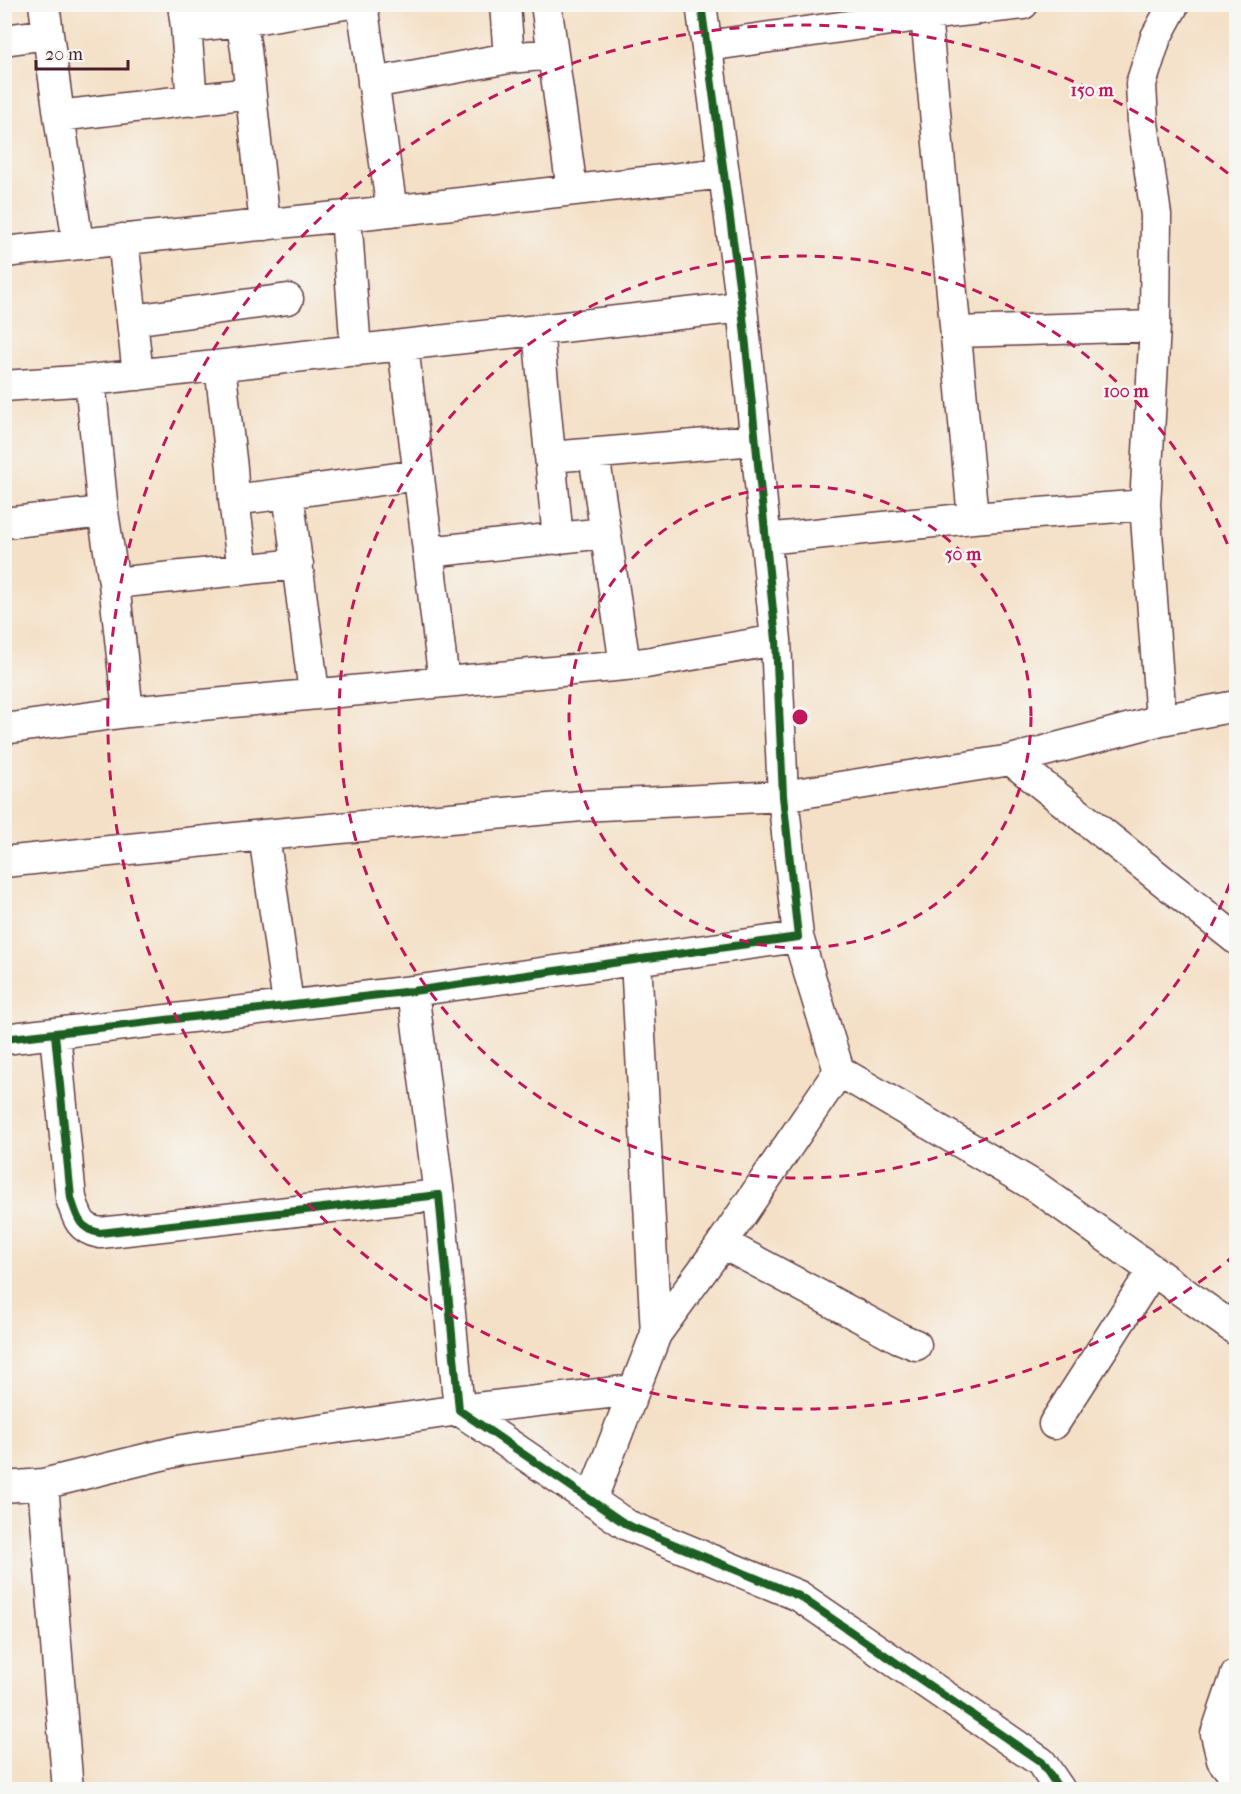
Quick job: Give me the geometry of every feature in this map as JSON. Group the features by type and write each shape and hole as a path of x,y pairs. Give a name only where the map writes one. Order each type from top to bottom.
{"street":[{"path":"44,4 78,243"},
{"path":"192,101 184,16 241,21 345,4"},
{"path":"362,4 392,211"},
{"path":"505,4 510,57"},
{"path":"546,4 572,190"},
{"path":"701,4 742,307 776,640 783,796 798,937 838,1071 1038,1188 1236,1330"},
{"path":"707,46 926,15 1023,4"},
{"path":"1161,720 1145,505 1155,326 1156,215 1143,123 1141,84 1156,37 1174,4"},
{"path":"926,15 974,518"},
{"path":"241,21 265,225"},
{"path":"4,40 48,34"},
{"path":"373,83 510,57 553,54"},
{"path":"59,116 250,93"},
{"path":"4,252 724,173"},
{"path":"346,216 356,351"},
{"path":"123,239 138,375"},
{"path":"132,320 288,299"},
{"path":"4,386 138,375 742,307"},
{"path":"956,332 1155,326"},
{"path":"538,330 558,539"},
{"path":"403,346 444,682"},
{"path":"220,366 243,570"},
{"path":"90,380 103,512 114,583 128,712"},
{"path":"550,457 755,440"},
{"path":"594,454 625,665"},
{"path":"234,500 418,475"},
{"path":"288,493 314,693"},
{"path":"765,539 974,518 1145,505"},
{"path":"4,523 103,512"},
{"path":"428,552 605,533"},
{"path":"114,583 298,564"},
{"path":"4,729 128,712 646,663 776,640"},
{"path":"4,862 581,806 783,796 1011,760 1161,720 1236,706"},
{"path":"1011,760 1236,939"},
{"path":"264,835 288,1004"},
{"path":"4,1039 413,991 798,937"},
{"path":"636,960 656,1334"},
{"path":"413,991 439,1195 459,1410"},
{"path":"55,1034 71,1198 78,1219 88,1230 100,1233 439,1195"},
{"path":"591,1501 656,1334 722,1243 838,1071"},
{"path":"722,1243 916,1345"},
{"path":"1054,1424 1153,1270"},
{"path":"4,1487 43,1484 182,1450 459,1410 634,1390"},
{"path":"459,1410 627,1525 799,1596 1041,1762 1060,1790"},
{"path":"43,1484 68,1790"},
{"path":"1236,1675 1216,1734 1222,1760 1236,1779"}],"cycle path":[{"path":"4,1039 413,991 798,937 783,796 776,640 742,307 701,4"},
{"path":"55,1034 71,1198 77,1216 87,1229 100,1233 439,1195 459,1410 627,1525 799,1596 1041,1762 1060,1790"}]}
